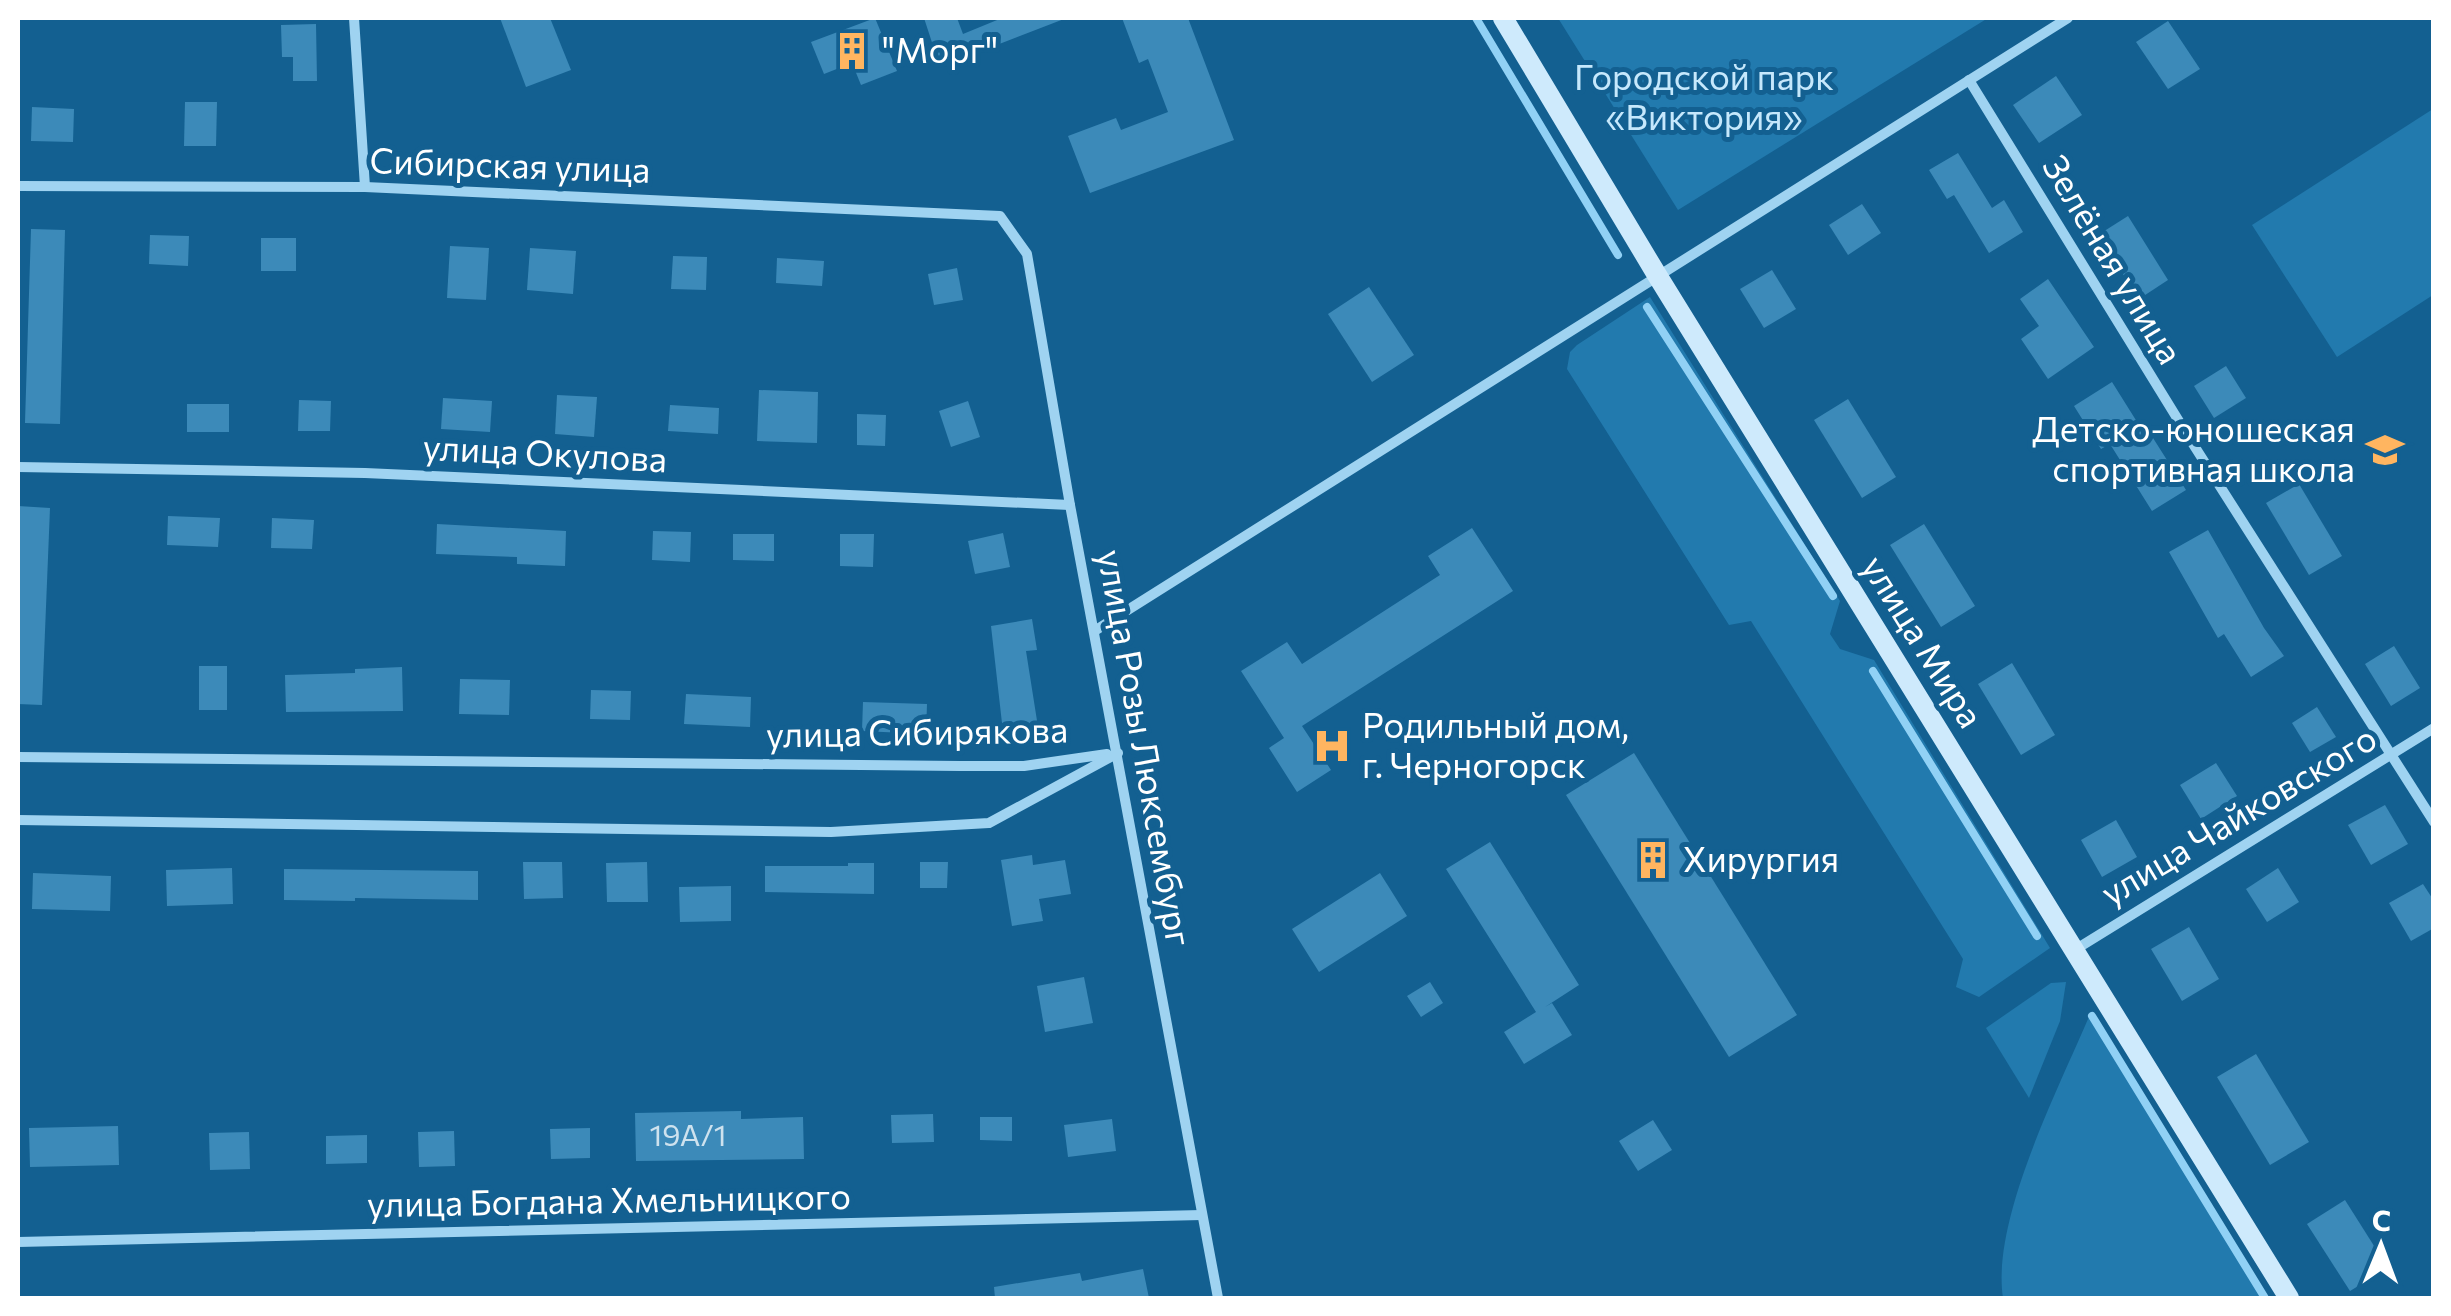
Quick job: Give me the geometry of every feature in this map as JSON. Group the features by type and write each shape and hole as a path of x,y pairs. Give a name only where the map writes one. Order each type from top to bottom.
{"main road":[{"name":"улица Мира","path":"1503,18 2289,1298"}],"street":[{"path":"354,18 365,187"},
{"path":"1096,630 2068,18"},
{"name":"Зелёная улица","path":"1969,80 2192,444 2434,822"},
{"name":"Сибирская улица","path":"18,186 365,187 1000,216"},
{"name":"улица Розы Люксембург","path":"1000,216 1027,254 1218,1298"},
{"name":"улица Окулова","path":"18,467 365,473 1070,505"},
{"name":"улица Чайковского","path":"2073,951 2434,728"},
{"name":"улица Сибирякова","path":"18,757 1024,766 1118,753"},
{"name":"улица Сибирякова","path":"18,820 831,832 989,823 1118,753"},
{"name":"улица Богдана Хмельницкого","path":"18,1242 1202,1215"}],"green space":[{"name":"Городской парк «Виктория»","path":"1558,18 1988,18 1678,210"},
{"path":"2433,109 2433,295 2337,357 2252,225"},
{"path":"1650,297 1840,601 1830,634 1840,649 1874,660 2050,948 1979,997 1956,987 1963,959 1751,621 1729,625 1567,369 1570,352 1577,345"},
{"path":"2066,982 2060,1021 2029,1098 1986,1028 2051,983"},
{"path":"2091,1012 2268,1298 2003,1298 2002,1266 2017,1193"}],"building":[{"path":"500,18 550,18 571,70 526,87"},
{"name":"\"Морг\"","path":"875,18 897,71 861,85 852,63 824,74 811,42"},
{"path":"924,18 957,18 963,34 1002,18 1064,19 940,67"},
{"path":"1122,18 1188,18 1234,140 1090,193 1068,136 1116,118 1121,130 1168,112 1148,59 1139,63"},
{"path":"2168,21 2200,69 2168,89 2136,42"},
{"path":"316,24 317,81 293,81 293,57 282,57 281,25"},
{"path":"2056,76 2082,115 2039,143 2013,105"},
{"path":"185,102 217,102 216,146 184,146"},
{"path":"32,107 74,109 73,142 31,141"},
{"path":"1958,153 1992,208 2004,200 2023,232 1989,253 1954,195 1947,199 1929,170"},
{"path":"1862,204 1881,233 1848,255 1829,225"},
{"path":"2128,216 2168,280 2139,299 2098,235"},
{"path":"31,229 65,230 60,424 25,423"},
{"path":"150,235 189,236 188,266 149,264"},
{"path":"261,238 296,238 296,271 261,271"},
{"path":"450,246 489,248 486,300 447,298"},
{"path":"530,248 576,251 573,294 527,290"},
{"path":"673,256 707,257 706,290 671,289"},
{"path":"777,258 824,261 822,286 776,283"},
{"path":"957,268 963,300 934,305 928,274"},
{"path":"1772,270 1796,309 1764,328 1740,289"},
{"path":"2048,279 2094,347 2048,379 2021,339 2039,326 2020,299"},
{"path":"1369,287 1414,355 1372,382 1328,314"},
{"path":"2226,366 2246,398 2214,418 2194,386"},
{"path":"2112,382 2186,490 2152,511 2110,444 2101,449 2074,406"},
{"path":"759,390 818,392 817,443 757,441"},
{"path":"557,395 597,397 594,437 555,434"},
{"path":"443,398 492,401 490,432 441,429"},
{"path":"1848,399 1896,477 1862,498 1814,420"},
{"path":"299,400 331,401 330,431 298,431"},
{"path":"968,401 980,437 951,447 939,411"},
{"path":"187,404 229,404 229,432 187,432"},
{"path":"670,405 719,408 718,434 668,431"},
{"path":"857,414 886,415 885,446 857,445"},
{"path":"2299,484 2342,556 2309,575 2266,503"},
{"path":"18,506 50,508 42,705 18,704"},
{"path":"168,516 220,518 218,547 167,545"},
{"path":"272,518 314,520 312,549 271,548"},
{"path":"437,524 566,531 565,566 517,564 517,557 436,554"},
{"path":"1924,524 1975,606 1941,627 1890,545"},
{"name":"Родильный дом, г. Черногорск","path":"1472,528 1513,591 1302,726 1331,770 1297,792 1269,748 1284,738 1241,671 1287,642 1302,664 1440,575 1428,556"},
{"path":"2208,530 2284,656 2251,677 2224,634 2218,638 2169,552"},
{"path":"653,531 691,532 690,562 652,560"},
{"path":"1003,533 1010,567 975,574 968,541"},
{"path":"733,534 774,534 774,561 733,560"},
{"path":"840,534 874,534 873,567 840,566"},
{"path":"1032,619 1037,650 1026,651 1038,727 1003,732 991,626"},
{"path":"2394,646 2420,688 2391,706 2365,664"},
{"path":"2012,663 2055,735 2021,755 1978,684"},
{"path":"199,666 227,666 227,710 199,710"},
{"path":"402,667 403,711 286,712 285,675"},
{"path":"460,679 510,680 509,715 459,714"},
{"path":"591,690 631,691 630,720 590,719"},
{"path":"686,694 751,697 750,727 684,724"},
{"path":"863,702 927,704 926,734 862,731"},
{"path":"2317,707 2336,737 2310,752 2292,723"},
{"name":"Хирургия","path":"1634,753 1797,1015 1729,1057 1566,795"},
{"path":"2216,763 2237,796 2201,819 2180,785"},
{"path":"2385,805 2408,844 2371,865 2348,825"},
{"path":"2116,820 2137,857 2102,877 2081,840"},
{"path":"1490,842 1579,985 1545,1007 1552,1003 1572,1035 1524,1064 1504,1032 1536,1012 1446,869"},
{"path":"1032,855 1033,865 1065,860 1071,894 1039,899 1043,921 1012,926 1001,860"},
{"path":"523,862 562,862 563,898 524,899"},
{"path":"647,862 648,902 607,902 606,863"},
{"path":"920,862 948,862 947,888 920,888"},
{"path":"874,863 874,894 765,892 765,866"},
{"path":"232,868 233,904 167,906 166,870"},
{"path":"2278,868 2299,902 2267,922 2246,889"},
{"path":"284,869 478,871 478,900 284,900"},
{"path":"33,873 111,876 110,911 32,909"},
{"path":"1380,873 1407,916 1319,972 1292,929"},
{"path":"2423,884 2434,901 2434,928 2411,941 2389,903"},
{"path":"731,886 731,921 680,922 679,887"},
{"path":"2189,927 2219,979 2182,1001 2151,949"},
{"path":"1084,977 1093,1023 1045,1032 1037,986"},
{"path":"1430,982 1443,1003 1421,1017 1407,996"},
{"path":"2256,1054 2309,1142 2270,1165 2217,1077"},
{"path":"741,1111 741,1119 803,1117 804,1159 636,1161 635,1113"},
{"path":"933,1114 934,1142 892,1143 891,1115"},
{"path":"980,1117 1012,1117 1012,1141 980,1140"},
{"path":"1112,1119 1116,1151 1068,1157 1064,1125"},
{"path":"1653,1120 1672,1150 1638,1171 1619,1141"},
{"path":"118,1126 119,1165 30,1167 29,1128"},
{"path":"590,1128 590,1158 551,1159 550,1129"},
{"path":"454,1131 455,1166 419,1167 418,1132"},
{"path":"249,1132 250,1169 210,1170 209,1133"},
{"path":"367,1135 367,1163 326,1164 326,1136"},
{"path":"2345,1200 2388,1268 2350,1291 2307,1224"},
{"path":"1143,1269 1149,1298 995,1298 994,1287 1080,1273 1082,1281"}],"waterway":[{"path":"1476,18 1618,255"},
{"path":"1647,307 1833,596"},
{"path":"1873,671 2037,936"},
{"path":"2092,1016 2265,1298"}],"place":[{"name":"\"Морг\"","path":"852,51"},
{"name":"Детско-юношеская спортивная школа","path":"2385,450"},
{"name":"Родильный дом, г. Черногорск","path":"1332,746"},
{"name":"Хирургия","path":"1653,860"}]}
